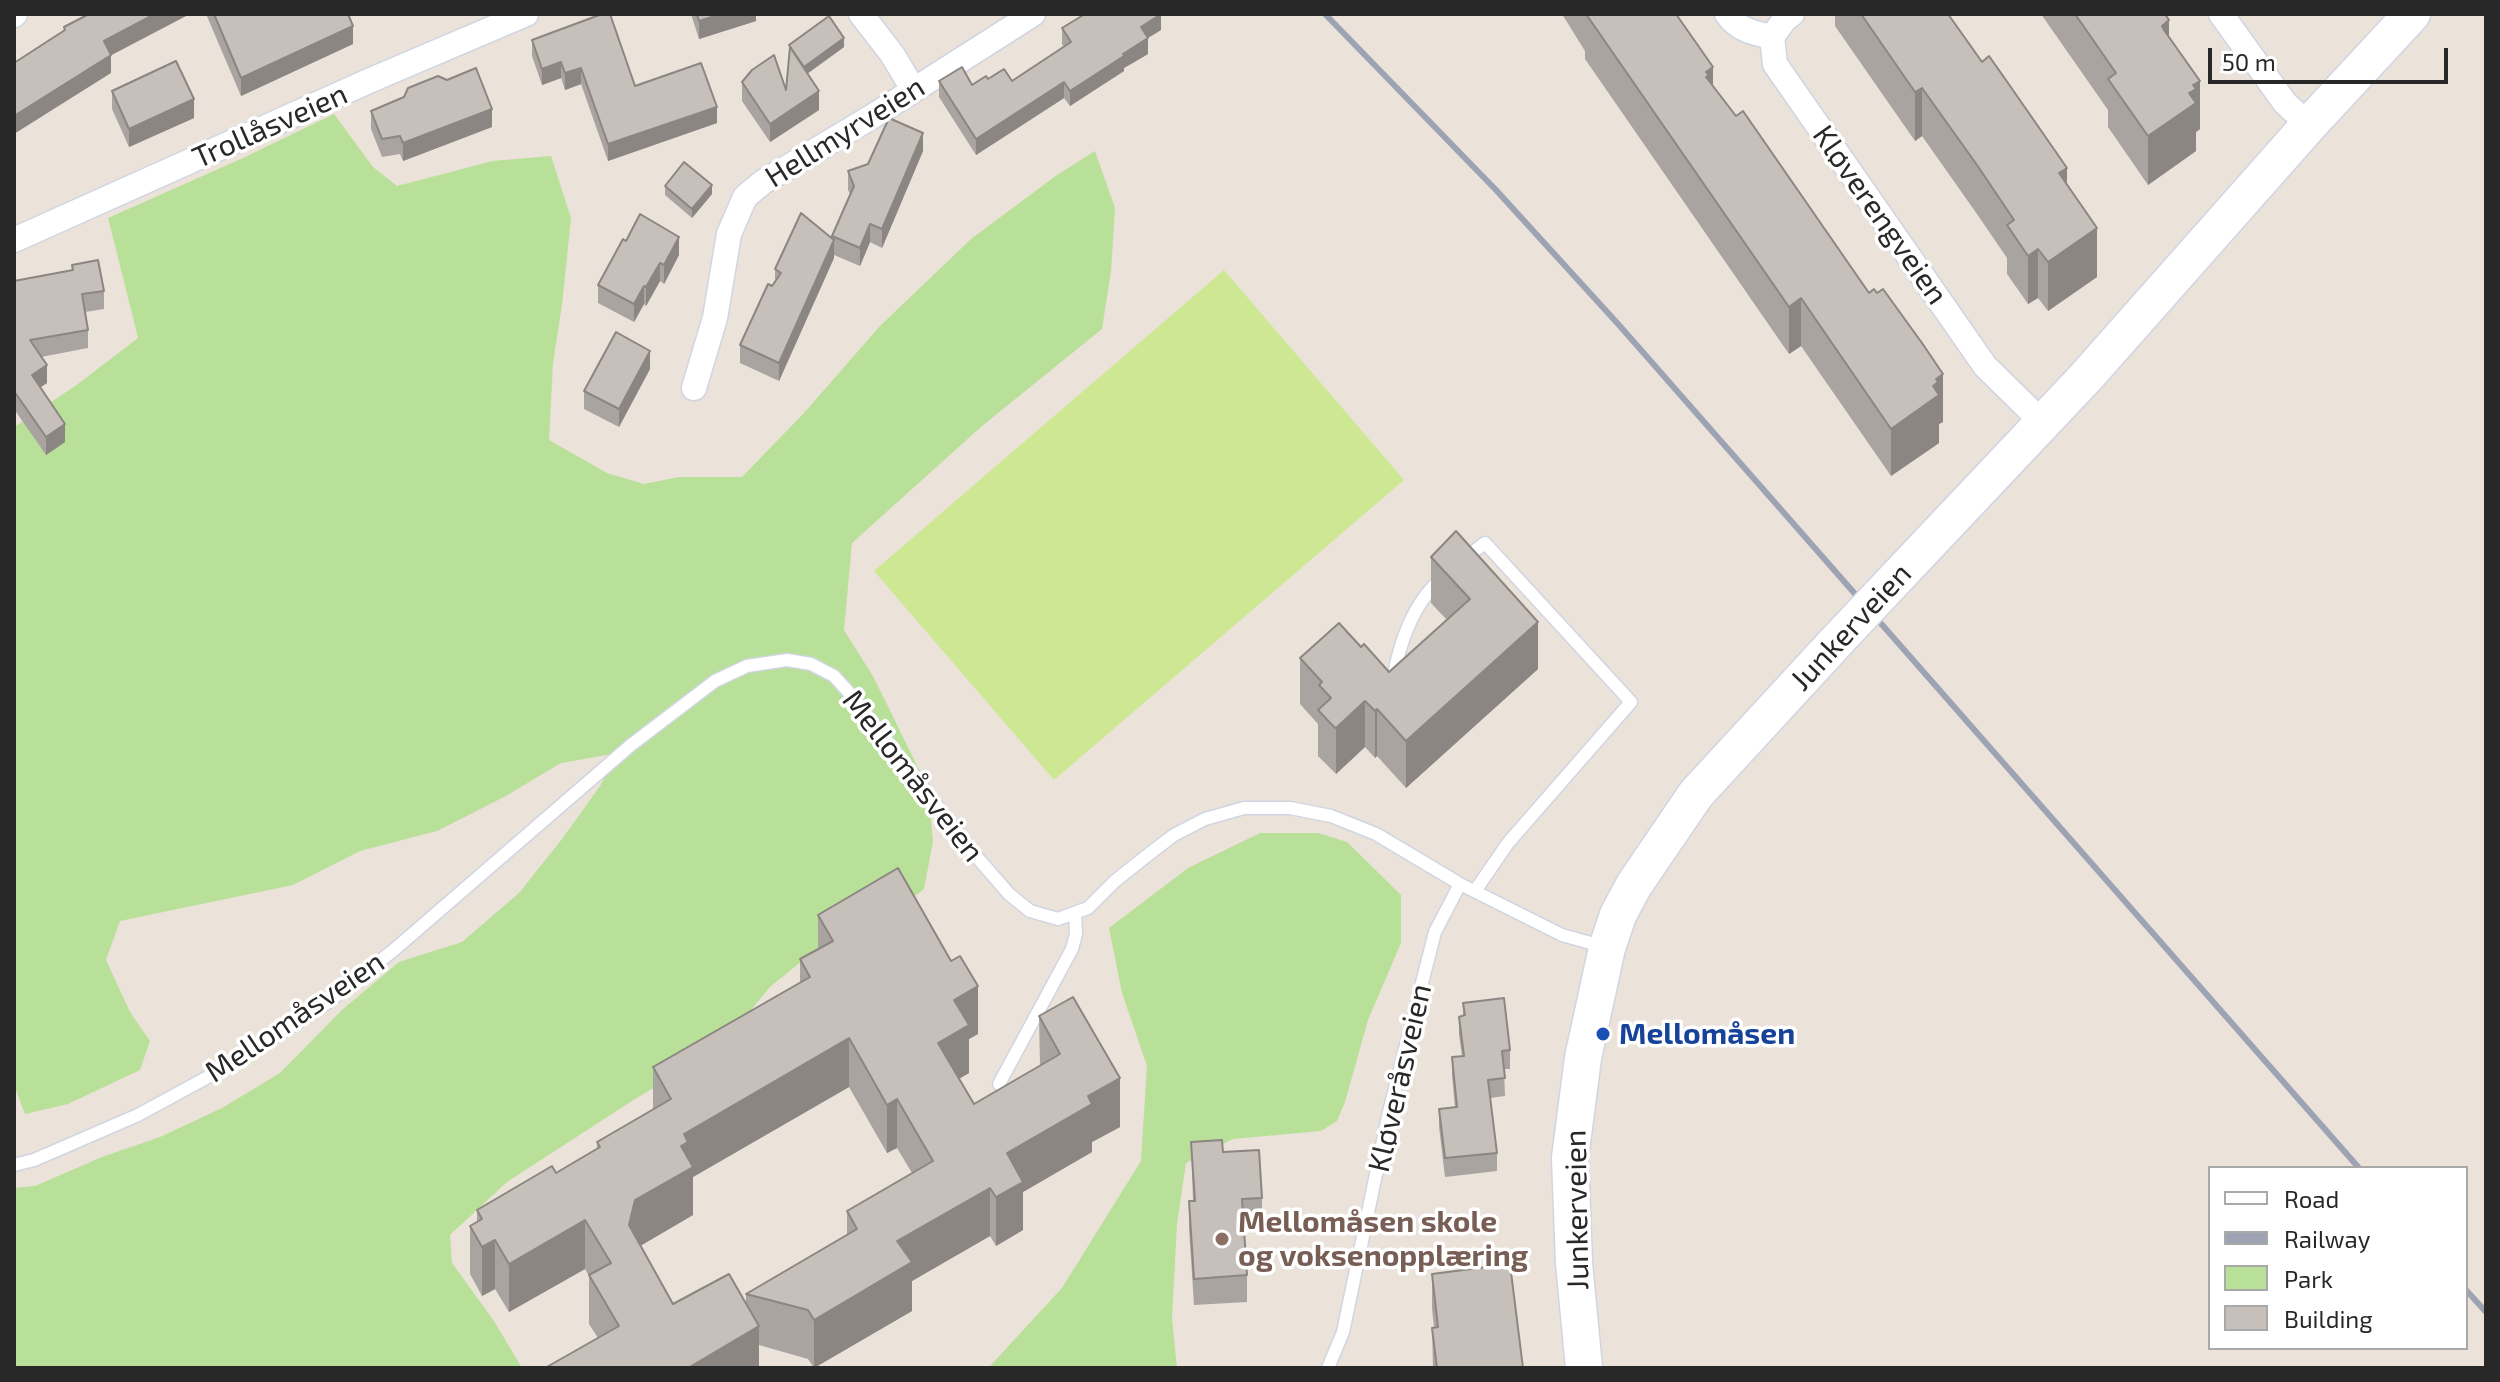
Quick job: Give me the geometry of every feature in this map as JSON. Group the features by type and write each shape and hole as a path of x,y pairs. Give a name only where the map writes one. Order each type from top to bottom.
{"street":[{"name":"Trollåsveien","path":"14,240 526,14"},
{"path":"861,14 892,54 913,89"},
{"name":"Hellmyrveien","path":"694,388 715,318 729,234 745,197 763,182 1033,14"},
{"path":"1727,14 1747,31 1772,37 1792,14"},
{"path":"2221,14 2285,103 2309,125"},
{"name":"Junkerveien","path":"1584,1368 1574,1263 1570,1158 1583,1058 1607,948 1618,915 1634,885 1696,794 2086,377 2309,125 2412,14"},
{"name":"Kløverengveien","path":"1772,37 1775,64 1985,366 2042,422"}],"lane":[{"path":"1390,694 1403,640 1416,608 1436,583 1485,543 1631,702 1508,843 1475,891"},
{"name":"Mellomåsveien","path":"14,1165 34,1160 138,1115 241,1059 327,1003 395,949 631,745 715,681 747,666 787,660 811,664 834,676 947,821 1009,894 1030,911 1058,919 1075,913"},
{"path":"999,1084 1072,949 1076,934 1075,913 1088,908 1115,881 1174,835 1205,819 1244,808 1290,808 1331,816 1376,834 1460,884 1562,935 1607,948"},
{"name":"Kløveråsveien","path":"1328,1368 1343,1332 1389,1112 1435,932 1460,884"}],"green space":[{"path":"334,114 373,167 397,186 493,161 551,156 571,218 553,363 549,440 607,473 644,484 679,477 742,477 804,413 880,326 971,239 1057,175 1095,151 1115,208 1111,271 1102,329 982,426 852,543 844,630 874,678 928,788 933,841 924,889 885,919 818,948 770,987 718,1050 635,1099 507,1182 450,1235 452,1263 494,1321 522,1368 14,1368 14,1188 35,1186 102,1157 160,1137 222,1108 280,1073 342,1010 399,962 462,942 519,893 600,786 618,753 561,763 504,797 437,831 360,851 293,885 120,921 106,960 130,1012 150,1041 140,1070 68,1104 25,1114 14,1085 14,427 138,338 108,218"},
{"path":"1224,270 1404,480 1054,780 874,571"},
{"path":"1260,833 1318,833 1347,842 1401,895 1401,943 1368,1020 1337,1121 1321,1131 1233,1139 1186,1163 1177,1224 1172,1318 1177,1368 985,1368 1062,1288 1141,1161 1147,1066 1122,993 1109,928 1188,868"}],"building":[{"path":"89,14 155,14 104,41 111,55 14,116 14,63 65,30 64,27"},
{"path":"214,14 348,14 353,26 241,78"},
{"path":"602,14 610,14 635,86 701,63 717,107 608,144 581,68 565,73 561,62 542,69 532,40"},
{"path":"697,14 721,14 699,21"},
{"path":"1085,14 1161,14 1141,27 1148,38 1124,56 1070,91 1064,82 976,139 939,81 962,67 972,85 1004,69 1012,81 1071,42 1062,28"},
{"path":"1586,14 1676,14 1713,67 1706,72 1709,75 1706,77 1736,116 1743,111 1869,293 1874,289 1877,293 1883,289 1922,343 1943,374 1933,386 1939,395 1891,429 1801,298 1789,307"},
{"path":"1861,14 1948,14 1982,62 1989,56 2008,83 2067,168 2059,173 2097,228 2048,262 2038,249 2028,256 2007,225 2014,220 1977,165 1922,88 1915,92"},
{"path":"2075,14 2165,14 2169,20 2162,26 2164,30 2200,81 2193,85 2196,89 2189,93 2196,103 2148,136 2108,79 2116,73"},
{"path":"829,16 844,38 804,67 789,45"},
{"path":"790,47 819,91 770,124 742,82 752,70 774,55 786,90"},
{"path":"176,61 194,99 129,129 112,91"},
{"path":"476,68 492,109 403,143 400,136 382,139 371,111 404,97 408,88 438,76 447,80"},
{"path":"889,118 923,133 882,229 870,224 860,248 832,236 854,186 848,171 868,164"},
{"path":"684,162 712,185 692,209 665,186"},
{"path":"801,213 834,240 779,363 740,345 768,284 772,286 781,273 775,269"},
{"path":"640,214 679,237 664,265 660,263 634,304 598,285"},
{"path":"98,260 104,291 82,294 88,330 30,340 47,365 32,375 65,424 46,437 14,391 14,281 73,270 72,265"},
{"path":"616,332 650,351 619,409 584,391"},
{"path":"1456,531 1538,622 1406,741 1377,709 1375,711 1365,701 1334,727 1318,710 1331,698 1319,685 1322,682 1300,658 1339,623 1361,647 1364,644 1389,672 1470,599 1431,557"},
{"path":"898,868 951,961 960,956 978,986 954,1000 969,1025 938,1043 974,1104 1060,1054 1039,1016 1073,997 1120,1078 1088,1096 1092,1104 1007,1153 1023,1182 996,1197 990,1188 897,1241 912,1262 814,1320 808,1310 746,1294 857,1229 847,1211 933,1161 897,1099 887,1105 849,1038 684,1134 688,1142 681,1146 693,1167 635,1200 629,1225 673,1304 729,1274 759,1326 688,1368 545,1368 619,1326 589,1275 611,1263 585,1220 509,1264 495,1240 482,1247 470,1226 482,1219 477,1210 552,1166 556,1173 600,1147 597,1142 671,1099 653,1067 810,977 800,959 833,941 818,915"},
{"path":"1504,998 1510,1050 1502,1051 1505,1078 1488,1080 1497,1153 1445,1158 1439,1109 1457,1107 1452,1057 1464,1056 1459,1017 1465,1015 1463,1003"},
{"path":"1222,1140 1223,1152 1259,1150 1262,1198 1242,1199 1247,1275 1194,1279 1189,1201 1195,1201 1191,1142"},
{"path":"1510,1264 1523,1368 1437,1368 1432,1328 1438,1327 1432,1274"}],"railway":[{"path":"1325,14 1496,190 1619,325 2357,1166"},
{"path":"2468,1292 2486,1312"}],"place":[{"name":"Mellomåsen","path":"1603,1034"},
{"name":"Mellomåsen skole og voksenopplæring","path":"1222,1239"}]}
